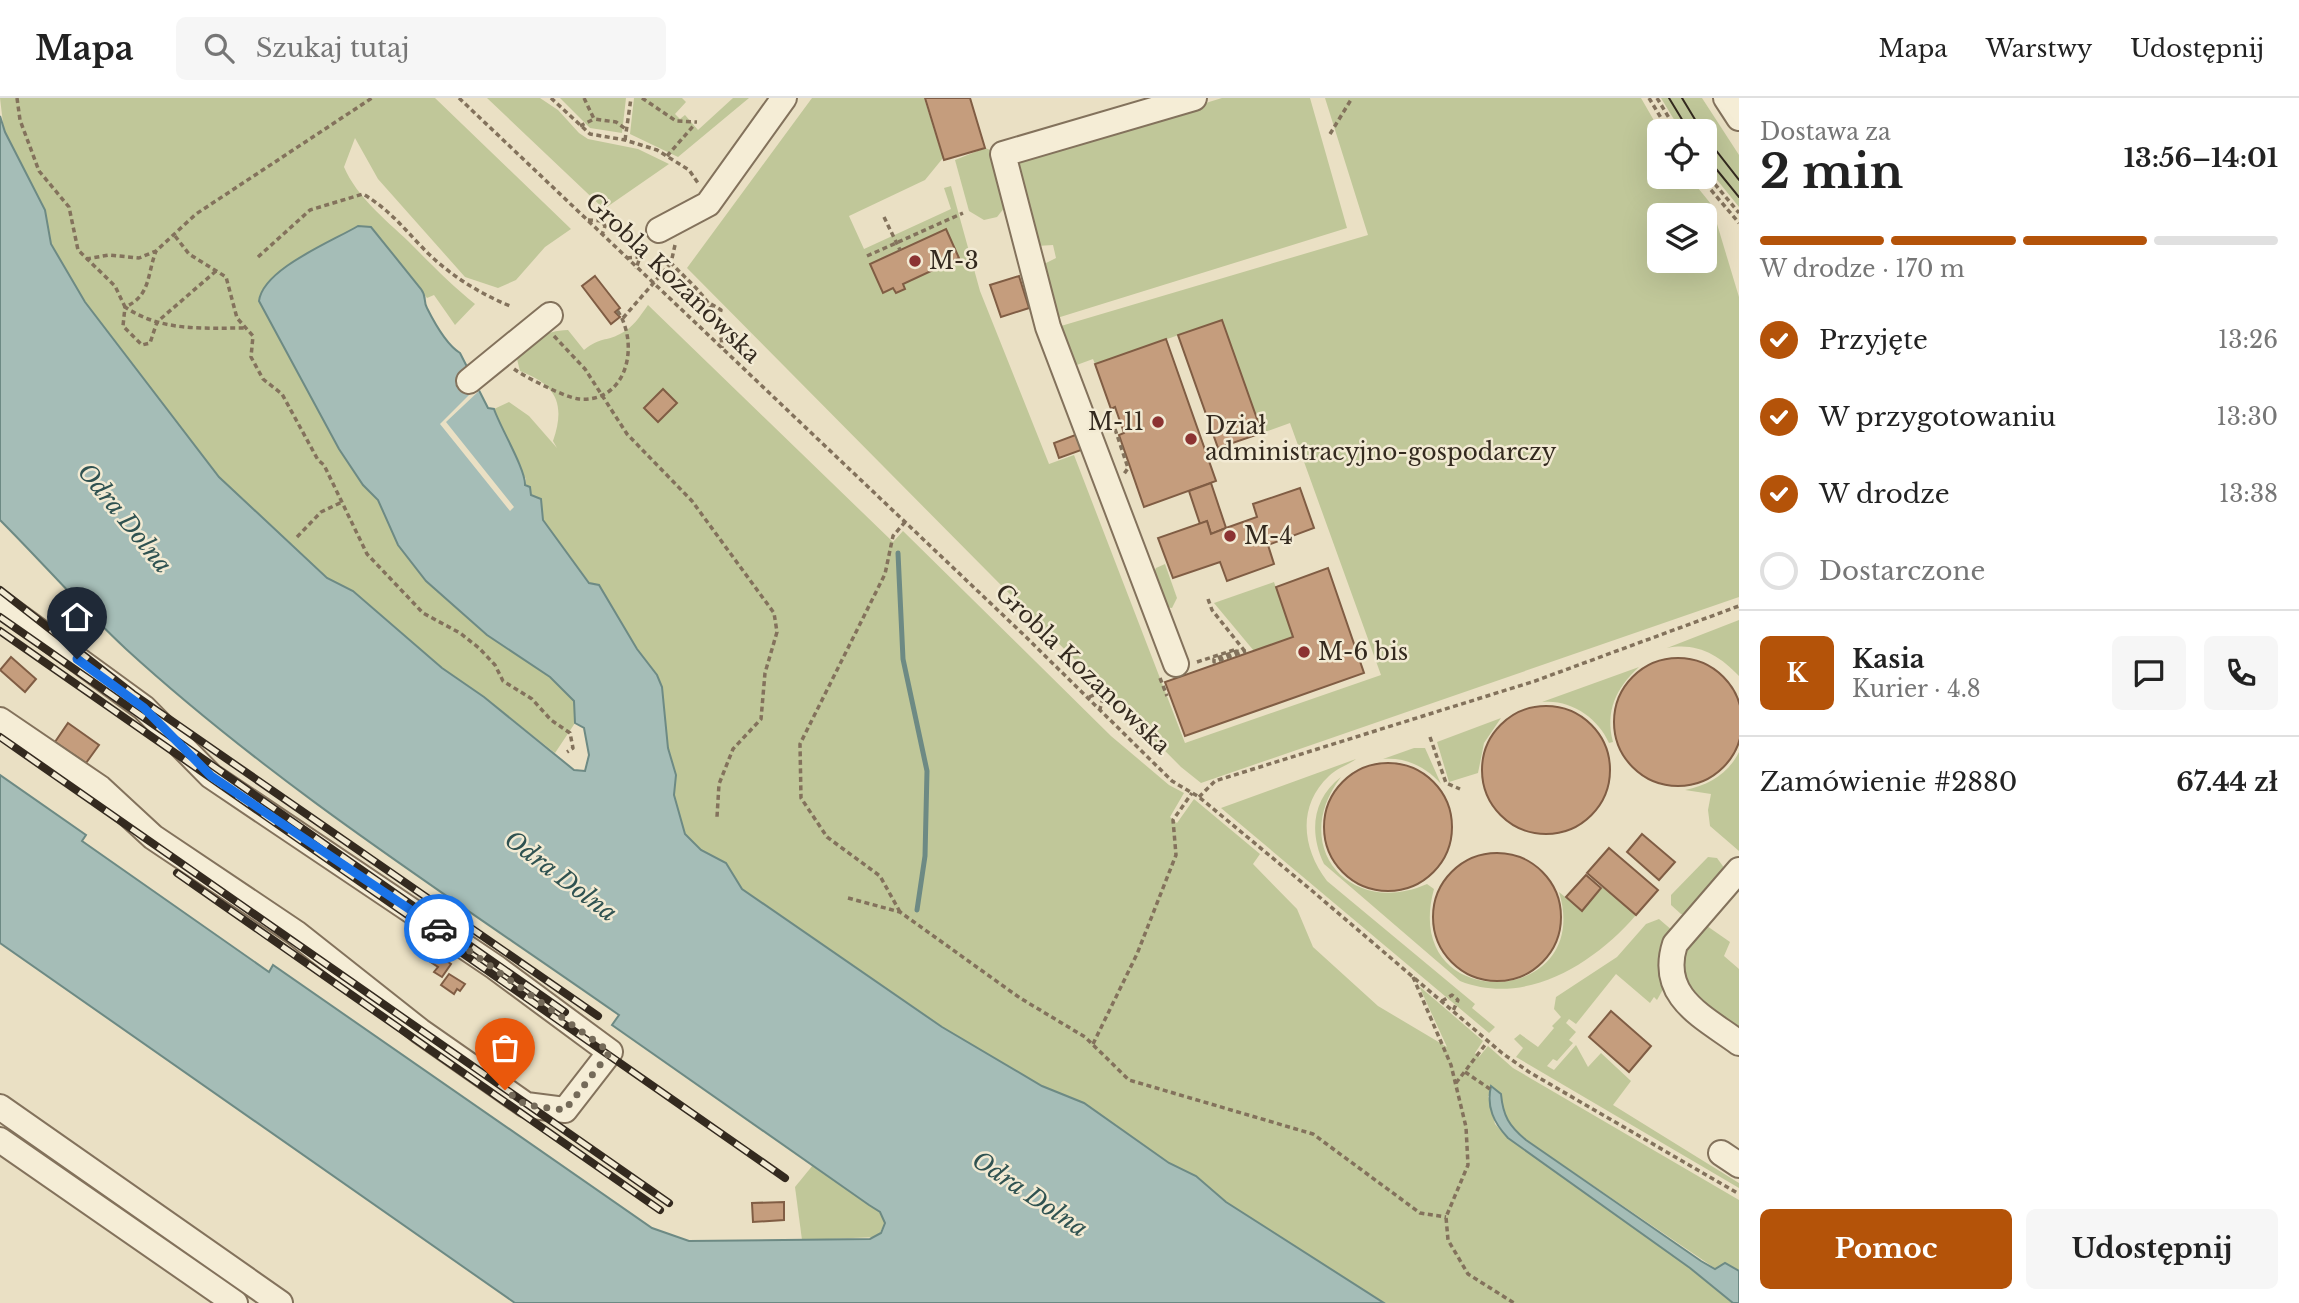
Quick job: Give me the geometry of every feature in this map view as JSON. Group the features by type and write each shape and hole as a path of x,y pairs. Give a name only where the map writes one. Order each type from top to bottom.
{"street":[{"path":"671,225 708,204 784,98"},
{"path":"1176,664 1048,327 1002,153 1194,98"},
{"path":"1726,98 1739,118"},
{"path":"469,381 543,321"},
{"path":"0,603 144,708 211,776 495,967 610,1052 565,1110 526,1105 420,1031 296,933 153,838 100,788 0,720"},
{"path":"1739,870 1675,944 1671,956 1674,983 1680,999 1739,1043"},
{"path":"0,1107 280,1303"},
{"path":"0,1140 235,1303"}],"path":[{"path":"17,98 30,152 39,171 69,206 78,250 115,286 125,307 140,317 158,322 193,328 246,328"},
{"path":"86,259 108,255 139,258 156,251 196,214 372,98"},
{"name":"Grobla Kozanowska","path":"459,98 1089,697 1172,781 1199,797 1488,1041 1529,1072 1739,1194"},
{"path":"551,98 561,102 579,126 600,138 625,140 674,160"},
{"path":"584,98 594,119"},
{"path":"625,140 631,98"},
{"path":"642,98 676,121 697,121 667,156"},
{"path":"1330,134 1352,98"},
{"path":"1649,98 1662,119"},
{"path":"1657,98 1670,119"},
{"path":"579,126 594,119 616,122 627,130"},
{"path":"1717,187 1739,213"},
{"path":"1710,189 1739,223"},
{"path":"258,257 310,210 363,194 386,208 449,272 482,295 510,306"},
{"path":"867,256 963,213"},
{"path":"884,217 900,250"},
{"path":"587,220 601,220 605,226 602,235"},
{"path":"623,318 671,263 671,225"},
{"path":"175,236 189,254 226,277 237,317 253,336 251,357 263,379 282,394 318,460 324,465 367,554 423,613 460,633 479,648 495,665 503,681 532,699 551,720 570,733 573,748 567,752"},
{"path":"125,307 141,298 149,282 156,251"},
{"path":"626,258 640,257 636,269"},
{"path":"671,263 711,304 718,319 722,349"},
{"path":"125,307 123,326 142,345 150,343 158,322 217,270"},
{"path":"501,355 517,372 569,398 582,400 602,394 623,377 628,366 630,346 623,318 617,310"},
{"path":"543,321 602,394 627,434 692,501 774,613 777,632 765,673 761,719 733,749 719,784 717,817"},
{"path":"1115,429 1122,427"},
{"path":"297,537 321,512 342,502"},
{"path":"900,912 880,876 827,837 801,798 800,744 885,574 893,536 905,522"},
{"path":"1208,599 1212,610 1247,652 1214,662 1214,659 1237,649 1208,658"},
{"path":"1199,797 1215,781 1535,681 1739,606"},
{"path":"1089,697 1099,693 1103,698 1100,709"},
{"path":"1430,737 1446,783 1460,789"},
{"path":"1093,1044 1137,954 1176,855 1174,820 1192,793"},
{"path":"848,898 900,912 1020,998 1093,1044 1129,1080 1312,1134 1420,1213 1446,1217"},
{"path":"1413,975 1451,1065 1466,1127 1468,1165 1446,1217 1448,1240 1468,1274 1514,1303"},
{"path":"1442,1001 1452,995 1458,1000 1453,1011"},
{"path":"1456,1083 1488,1041"},
{"path":"1465,1072 1490,1089"}],"green space":[{"path":"0,98 435,98 571,229 545,247 516,280 498,288 465,277 378,179 355,138 344,167 356,188 381,216 475,304 455,325 434,295 427,298 371,227 270,322 339,449 363,485 378,500 398,545 426,581 487,635 550,677 574,701 575,723 555,753 442,668 353,591 327,578 219,477 85,302 51,244 45,210 4,132"},
{"path":"487,98 540,98 558,110 588,139 638,149 669,164 604,209"},
{"path":"560,98 626,98 622,133 590,128"},
{"path":"634,98 682,98 686,102 675,114 680,119 685,115 698,130 733,98 749,98 678,157 630,134"},
{"path":"812,98 924,98 943,158 925,180 849,216 864,249 951,209 944,188 951,186 980,291 1049,464 1074,455 1185,743 1381,675 1290,423 1262,433 1222,320 1095,364 1093,359 1074,366 1061,326 1368,235 1325,98 1641,98 1653,119 1647,119 1647,189 1699,189 1710,203 1647,203 1647,273 1717,273 1717,224 1739,297 1739,597 1201,783 1181,767 687,268"},
{"path":"1222,98 1310,98 1347,228 1057,318 1044,264 1056,258 1053,245 1037,246 1016,165 1023,159"},
{"path":"1661,98 1702,98 1716,119 1674,119"},
{"path":"1717,121 1739,155 1739,207 1717,180"},
{"path":"985,148 993,151 1005,207 997,217 984,220 969,211 955,160"},
{"path":"648,305 893,542 903,531 1111,736 1169,785 1184,793 1170,817 1177,823 1194,799 1260,854 1253,864 1297,909 1313,947 1378,1006 1447,1047 1419,986 1483,1041 1475,1053 1479,1057 1488,1046 1513,1068 1739,1200 1739,1271 1725,1263 1716,1269 1526,1140 1508,1120 1501,1094 1488,1096 1495,1124 1508,1138 1690,1268 1733,1303 1384,1303 1226,1202 1196,1176 1169,1163 1084,1103 1042,1086 942,1027 742,889 726,863 701,850 685,834 674,795 676,775 668,748 662,687 657,675 637,649 599,585 590,583 543,520 541,499 531,495 525,485 526,479 512,455 494,409 509,402 529,416 557,448 553,441 558,416 555,397 542,382 520,371 517,359 539,337 560,331 568,330 584,350 625,331"},
{"path":"1165,564 1177,598 1172,608 1165,607 1153,574 1156,568"},
{"path":"1274,582 1293,637 1254,651 1214,603"},
{"path":"1739,620 1739,676 1724,662 1707,652 1688,647 1667,648"},
{"path":"1639,667 1624,683 1614,701 1610,720 1613,742 1609,743 1598,726 1582,712 1563,704 1542,702"},
{"path":"1501,718 1484,743 1478,773 1449,782 1437,742"},
{"path":"1414,748 1425,748 1441,784 1415,764 1383,759"},
{"path":"1739,752 1739,851 1710,826 1708,810 1711,794 1685,790 1717,777 1729,767"},
{"path":"1356,759 1329,776 1312,800 1307,827 1312,855 1327,881 1475,1004 1472,1008 1495,1027 1489,1033 1221,808"},
{"path":"1341,777 1326,803 1321,828 1325,850 1335,869 1352,883 1374,891 1399,892 1427,884 1434,889 1431,930 1444,960 1468,977 1497,982 1526,976 1550,959 1563,931 1559,892 1582,911 1603,887 1636,915 1600,950 1557,976 1509,989 1485,988 1460,981 1324,864 1316,840 1316,817 1324,796"},
{"path":"1708,857 1717,858 1725,869 1687,915 1681,914 1671,905 1671,895"},
{"path":"1659,919 1673,931 1666,984 1657,1000 1654,997 1650,1003 1616,974 1576,1024 1569,1019 1566,1023 1576,1032 1569,1040 1573,1043 1557,1061 1553,1059 1547,1066 1554,1070 1576,1045 1588,1067 1601,1053 1631,1081 1613,1105 1739,1183 1739,1188 1516,1057 1523,1048 1514,1039 1520,1034 1538,1047 1554,1028 1552,1026 1561,1017 1554,1009 1556,997 1617,957 1646,924"},
{"path":"1707,926 1730,942 1724,956 1739,969 1739,1026 1735,1027 1695,995 1684,975 1684,962 1689,946 1699,927"},
{"path":"813,1165 880,1212 885,1222 878,1237 802,1240 795,1187"}],"water":[{"name":"Odra Dolna","path":"0,116 5,132 45,210 51,244 85,302 219,477 327,578 353,591 442,668 484,697 574,770 585,771 589,755 584,728 575,723 574,701 550,677 487,635 426,581 398,545 378,500 363,485 339,449 259,301 263,289 285,267 358,226 371,227 421,289 426,306 437,326 450,345 460,353 488,408 494,409 521,469 525,485 530,487 531,495 541,499 543,520 589,583 599,585 637,649 657,675 662,687 668,748 676,775 674,795 685,834 701,850 726,863 742,889 942,1027 1042,1086 1084,1103 1169,1163 1196,1176 1226,1202 1384,1303 515,1303 0,943 0,775 86,835 82,841 269,972 273,965 652,1228 689,1241 870,1239 881,1233 885,1223 880,1212 612,1025 619,1015 366,840 243,748 126,649 0,520"},
{"path":"1491,1086 1501,1094 1505,1115 1511,1125 1526,1140 1701,1261 1715,1269 1725,1263 1739,1271 1739,1303 1733,1303 1690,1268 1508,1138 1492,1114"}],"pier":[{"path":"481,389 446,422 514,507 510,511 440,424 474,390 477,392"}],"building":[{"path":"925,98 970,98 985,148 944,160"},
{"name":"M-3","path":"946,229 959,258 903,284 905,289 896,293 893,288 883,293 870,264"},
{"path":"595,276 620,308 615,312 620,317 611,324 582,286"},
{"path":"1019,276 1029,308 1001,317 990,285"},
{"path":"1222,320 1262,433 1218,448 1178,335"},
{"name":"M-11","path":"1166,339 1216,481 1144,507 1119,435 1124,433 1122,427 1115,407 1111,409 1095,364"},
{"path":"663,389 677,403 658,422 644,408"},
{"path":"1078,434 1084,449 1059,458 1054,443"},
{"path":"1211,483 1226,528 1211,534 1207,521 1200,524 1189,491"},
{"name":"M-4","path":"1300,488 1314,528 1268,545 1274,564 1227,581 1220,562 1173,578 1158,538 1207,521 1211,534 1257,517 1253,504"},
{"name":"M-6 bis","path":"1328,568 1364,673 1185,736 1165,682 1293,637 1276,587"},
{"path":"11,657 36,679 25,692 0,670"},
{"path":"1678,658 1702,663 1723,677 1737,698 1737,746 1723,767 1702,781 1678,786 1654,781 1633,767 1619,746 1614,722 1619,698 1633,677 1654,663"},
{"path":"1546,706 1571,711 1591,725 1605,745 1610,770 1605,795 1591,815 1571,829 1546,834 1521,829 1501,815 1487,795 1482,770 1487,745 1501,725 1521,711"},
{"path":"68,723 99,745 86,763 55,742"},
{"path":"1388,763 1413,768 1433,782 1447,802 1452,827 1447,852 1433,872 1413,886 1388,891 1363,886 1343,872 1329,852 1324,827 1329,802 1343,782 1363,768"},
{"path":"1642,834 1675,862 1659,880 1627,852"},
{"path":"1609,848 1658,890 1636,915 1587,873"},
{"path":"1497,853 1522,858 1542,872 1556,892 1561,917 1556,942 1542,962 1522,976 1497,981 1472,976 1452,962 1438,942 1433,917 1438,892 1452,872 1472,858"},
{"path":"1586,875 1601,888 1582,911 1566,897"},
{"path":"435,953 451,964 442,977 434,972 438,967 429,961"},
{"path":"449,974 465,984 454,994 441,985"},
{"path":"1611,1011 1651,1046 1629,1072 1589,1037"},
{"path":"784,1202 784,1220 753,1222 752,1203"}],"waterway":[{"path":"898,553 903,659 927,771 925,856 917,910"}],"tram line":[{"path":"1669,98 1682,119"},
{"path":"1682,98 1695,119"},
{"path":"1717,152 1739,180"},
{"path":"1717,170 1739,197"}],"railway":[{"path":"0,590 133,694 598,1016"},
{"path":"0,617 565,1012"},
{"path":"0,631 785,1178"},
{"path":"0,737 669,1203"},
{"path":"177,873 660,1210"}],"way so far":[{"path":"439,929 610,1052 565,1110 526,1105 505,1090"}],"place":[{"name":"M-3","path":"915,261"},
{"name":"M-11","path":"1158,422"},
{"name":"Dział administracyjno-gospodarczy","path":"1191,439"},
{"name":"M-4","path":"1230,536"},
{"name":"M-6 bis","path":"1304,652"}],"route":[{"path":"77,659 144,708 211,776 439,929"}]}
